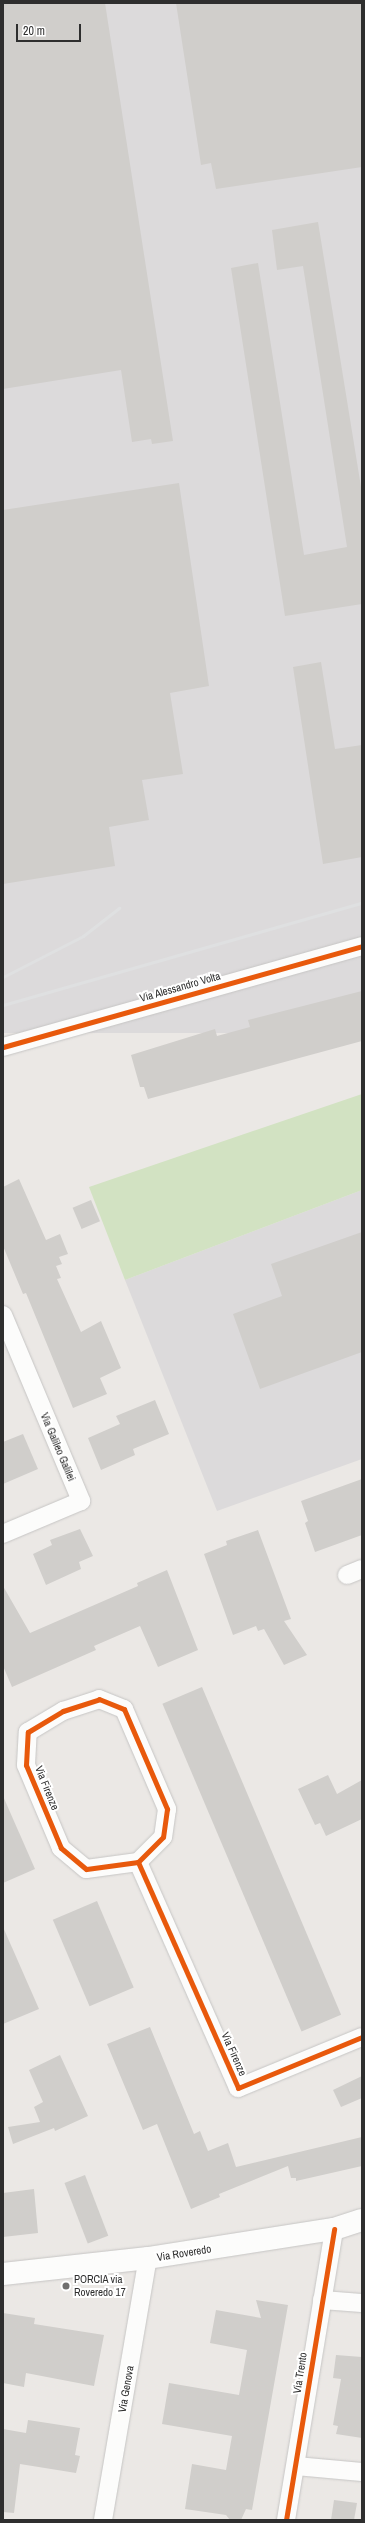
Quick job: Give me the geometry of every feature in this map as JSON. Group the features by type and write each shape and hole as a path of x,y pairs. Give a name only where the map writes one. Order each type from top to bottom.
{"main road":[{"name":"Via Roveredo","path":"3,2274 148,2258 334,2229 362,2220"}],"street":[{"name":"Via Alessandro Volta","path":"3,1047 362,946"},
{"name":"Via Galileo Galilei","path":"3,1314 81,1501 3,1534"},
{"name":"Via Firenze","path":"99,1699 124,1709 167,1808 163,1837 138,1862 86,1870 61,1848 26,1765 28,1732 63,1711 99,1699"},
{"name":"Via Firenze","path":"138,1862 238,2088 362,2038"},
{"name":"Via Trento","path":"286,2520 334,2229"},
{"name":"Via Genova","path":"103,2520 148,2258"},
{"path":"322,2300 362,2303"},
{"path":"296,2466 362,2472"}],"shaded area":[{"path":"3,3 362,3 362,1033 3,1033"},
{"path":"362,1190 362,1459 217,1511 125,1280"}],"green space":[{"path":"362,1094 362,1190 125,1280 89,1187"}],"building":[{"path":"3,3 105,3 173,441 152,444 151,439 132,442 121,370 3,389"},
{"path":"176,3 362,3 362,167 216,189 211,163 201,165"},
{"path":"318,222 362,493 362,604 285,616 231,268 258,263 304,555 347,547 303,266 277,270 272,230"},
{"path":"179,483 209,686 170,693 183,774 142,780 149,820 109,827 115,866 3,884 3,510"},
{"path":"321,662 335,749 362,745 362,857 323,864 293,667"},
{"path":"362,991 362,1041 148,1099 144,1087 140,1087 131,1055 215,1029 217,1036 250,1027 248,1020"},
{"path":"19,1179 46,1240 60,1234 68,1254 59,1257 62,1264 56,1266 61,1278 57,1279 81,1332 101,1321 121,1368 100,1378 107,1394 73,1408 26,1293 23,1294 3,1246 3,1187"},
{"path":"91,1200 100,1221 82,1229 73,1208"},
{"path":"362,1232 362,1352 260,1389 233,1314 282,1296 271,1264"},
{"path":"155,1400 169,1434 133,1449 135,1455 101,1470 88,1438 120,1424 116,1416"},
{"path":"23,1434 38,1469 3,1484 3,1442"},
{"path":"362,1479 362,1535 315,1552 305,1523 308,1521 301,1501"},
{"path":"80,1529 93,1556 79,1562 81,1569 46,1585 33,1554 52,1545 50,1540"},
{"path":"258,1530 291,1619 284,1621 307,1655 284,1665 264,1629 258,1631 256,1626 233,1635 204,1554 227,1545 226,1541"},
{"path":"167,1570 198,1650 158,1667 140,1626 94,1646 96,1650 12,1687 3,1666 3,1586 30,1633 138,1586 137,1583"},
{"path":"202,1687 341,2015 302,2032 162,1704"},
{"path":"328,1775 337,1794 362,1780 362,1819 326,1836 320,1823 315,1825 298,1789"},
{"path":"3,1796 35,1869 3,1883"},
{"path":"97,1901 134,1988 90,2006 53,1920"},
{"path":"3,1927 39,2009 3,2024"},
{"path":"150,2027 194,2134 200,2131 208,2151 228,2143 236,2167 362,2137 362,2166 296,2181 296,2178 291,2178 288,2166 219,2194 220,2197 191,2209 157,2124 143,2130 107,2044"},
{"path":"60,2055 88,2116 55,2131 54,2128 13,2144 8,2127 40,2122 34,2107 43,2102 29,2070"},
{"path":"362,2076 362,2098 341,2107 333,2090"},
{"path":"85,2175 108,2236 88,2244 64,2183"},
{"path":"34,2189 38,2233 3,2237 3,2193"},
{"path":"256,2300 288,2305 252,2510 246,2509 241,2520 230,2520 226,2515 185,2509 192,2464 226,2470 232,2436 162,2424 169,2383 239,2395 247,2350 210,2343 216,2310 261,2318"},
{"path":"3,2313 35,2318 34,2324 104,2335 94,2386 26,2373 24,2387 3,2383"},
{"path":"336,2355 362,2357 362,2438 336,2434 338,2426 333,2425 341,2379 333,2378"},
{"path":"28,2420 80,2428 75,2455 80,2456 76,2473 20,2464 14,2513 3,2512 3,2429 26,2433"},
{"path":"334,2500 357,2503 354,2520 331,2520"}],"railway":[{"path":"3,1005 362,903"},
{"path":"3,977 83,936 119,908"}],"cycle path":[{"path":"3,1047 362,946"},
{"path":"99,1699 124,1709 167,1809 163,1837 138,1862 86,1869 61,1848 26,1765 28,1732 63,1711 99,1699"},
{"path":"138,1862 238,2088 362,2037"},
{"path":"286,2520 334,2229"}],"place":[{"name":"PORCIA via Roveredo 17","path":"66,2286"}]}
